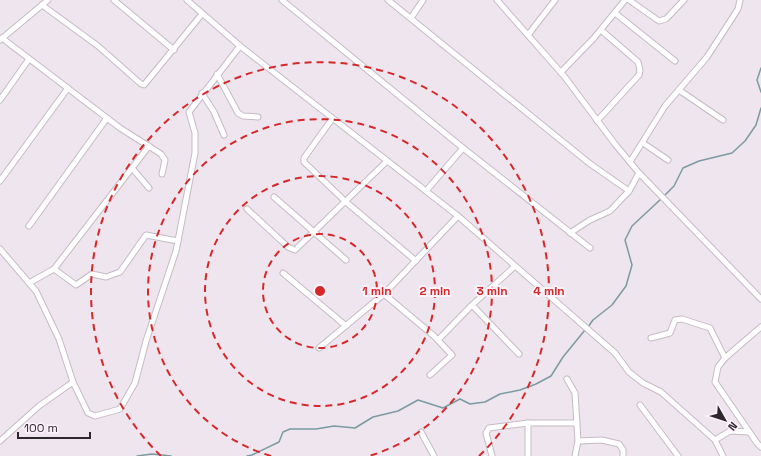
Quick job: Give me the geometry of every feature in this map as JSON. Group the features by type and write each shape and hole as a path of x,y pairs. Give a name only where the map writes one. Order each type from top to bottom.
{"street":[{"path":"48,0 1,39 107,118 164,157 165,160 162,174"},
{"path":"114,0 174,50"},
{"path":"187,0 240,46 458,216 514,267 615,353 630,372 643,383 661,392 715,440 723,456"},
{"path":"282,0 463,148 590,248"},
{"path":"388,0 589,163 629,191"},
{"path":"411,18 423,0"},
{"path":"497,0 560,72 639,173 761,299"},
{"path":"528,35 555,0"},
{"path":"560,72 601,30 626,0"},
{"path":"629,0 659,21 666,19 684,0"},
{"path":"630,162 666,106 706,57 738,9 740,0"},
{"path":"42,5 98,46 144,85 202,14"},
{"path":"615,13 675,61"},
{"path":"598,121 639,75 640,70 638,62 601,30"},
{"path":"0,249 3,257 36,291 59,338 73,382 88,413 91,416 116,411 122,407 135,383 146,341 176,251 195,152 195,133 188,112 240,46"},
{"path":"0,100 29,59"},
{"path":"217,74 238,113 243,116 258,117"},
{"path":"0,181 68,88"},
{"path":"679,90 723,120"},
{"path":"202,93 214,112 224,135"},
{"path":"29,226 107,118"},
{"path":"332,119 303,160 346,202 416,261"},
{"path":"643,143 668,160"},
{"path":"29,283 54,269 149,146"},
{"path":"426,191 463,148"},
{"path":"247,209 295,250 387,161"},
{"path":"132,168 149,188"},
{"path":"570,233 590,220 608,212 629,191 639,173"},
{"path":"274,197 346,260"},
{"path":"319,348 384,294 458,216"},
{"path":"54,269 76,285 92,274 106,277 120,272 146,235 178,241"},
{"path":"438,340 472,305 514,267"},
{"path":"283,273 346,326"},
{"path":"384,294 438,340 452,357 430,375"},
{"path":"472,305 519,354"},
{"path":"651,338 670,334 675,320 682,318 710,328 725,358"},
{"path":"761,327 725,358 718,367 715,382 761,447"},
{"path":"567,379 575,393 578,441 575,456"},
{"path":"0,441 39,406 73,382"},
{"path":"640,405 678,456"},
{"path":"492,456 487,429 528,423 576,423"},
{"path":"528,423 528,456"},
{"path":"715,440 730,431 749,432"},
{"path":"421,432 433,456"},
{"path":"578,441 602,440 619,444 623,450 623,456"}],"waterway":[{"path":"761,68 757,80 761,92"},
{"path":"664,196 674,186 683,168 699,161 732,153 745,141 756,125 761,108"},
{"path":"588,327 593,320 612,305 626,286 632,265 625,240 632,226 661,199"},
{"path":"247,456 279,442 283,432 290,429 316,429 334,426 355,428 373,417 398,411 418,400 443,408 460,399 470,404 485,402 500,394 520,390 551,376 563,357 585,330"},
{"path":"137,456 152,454 171,456"}]}
